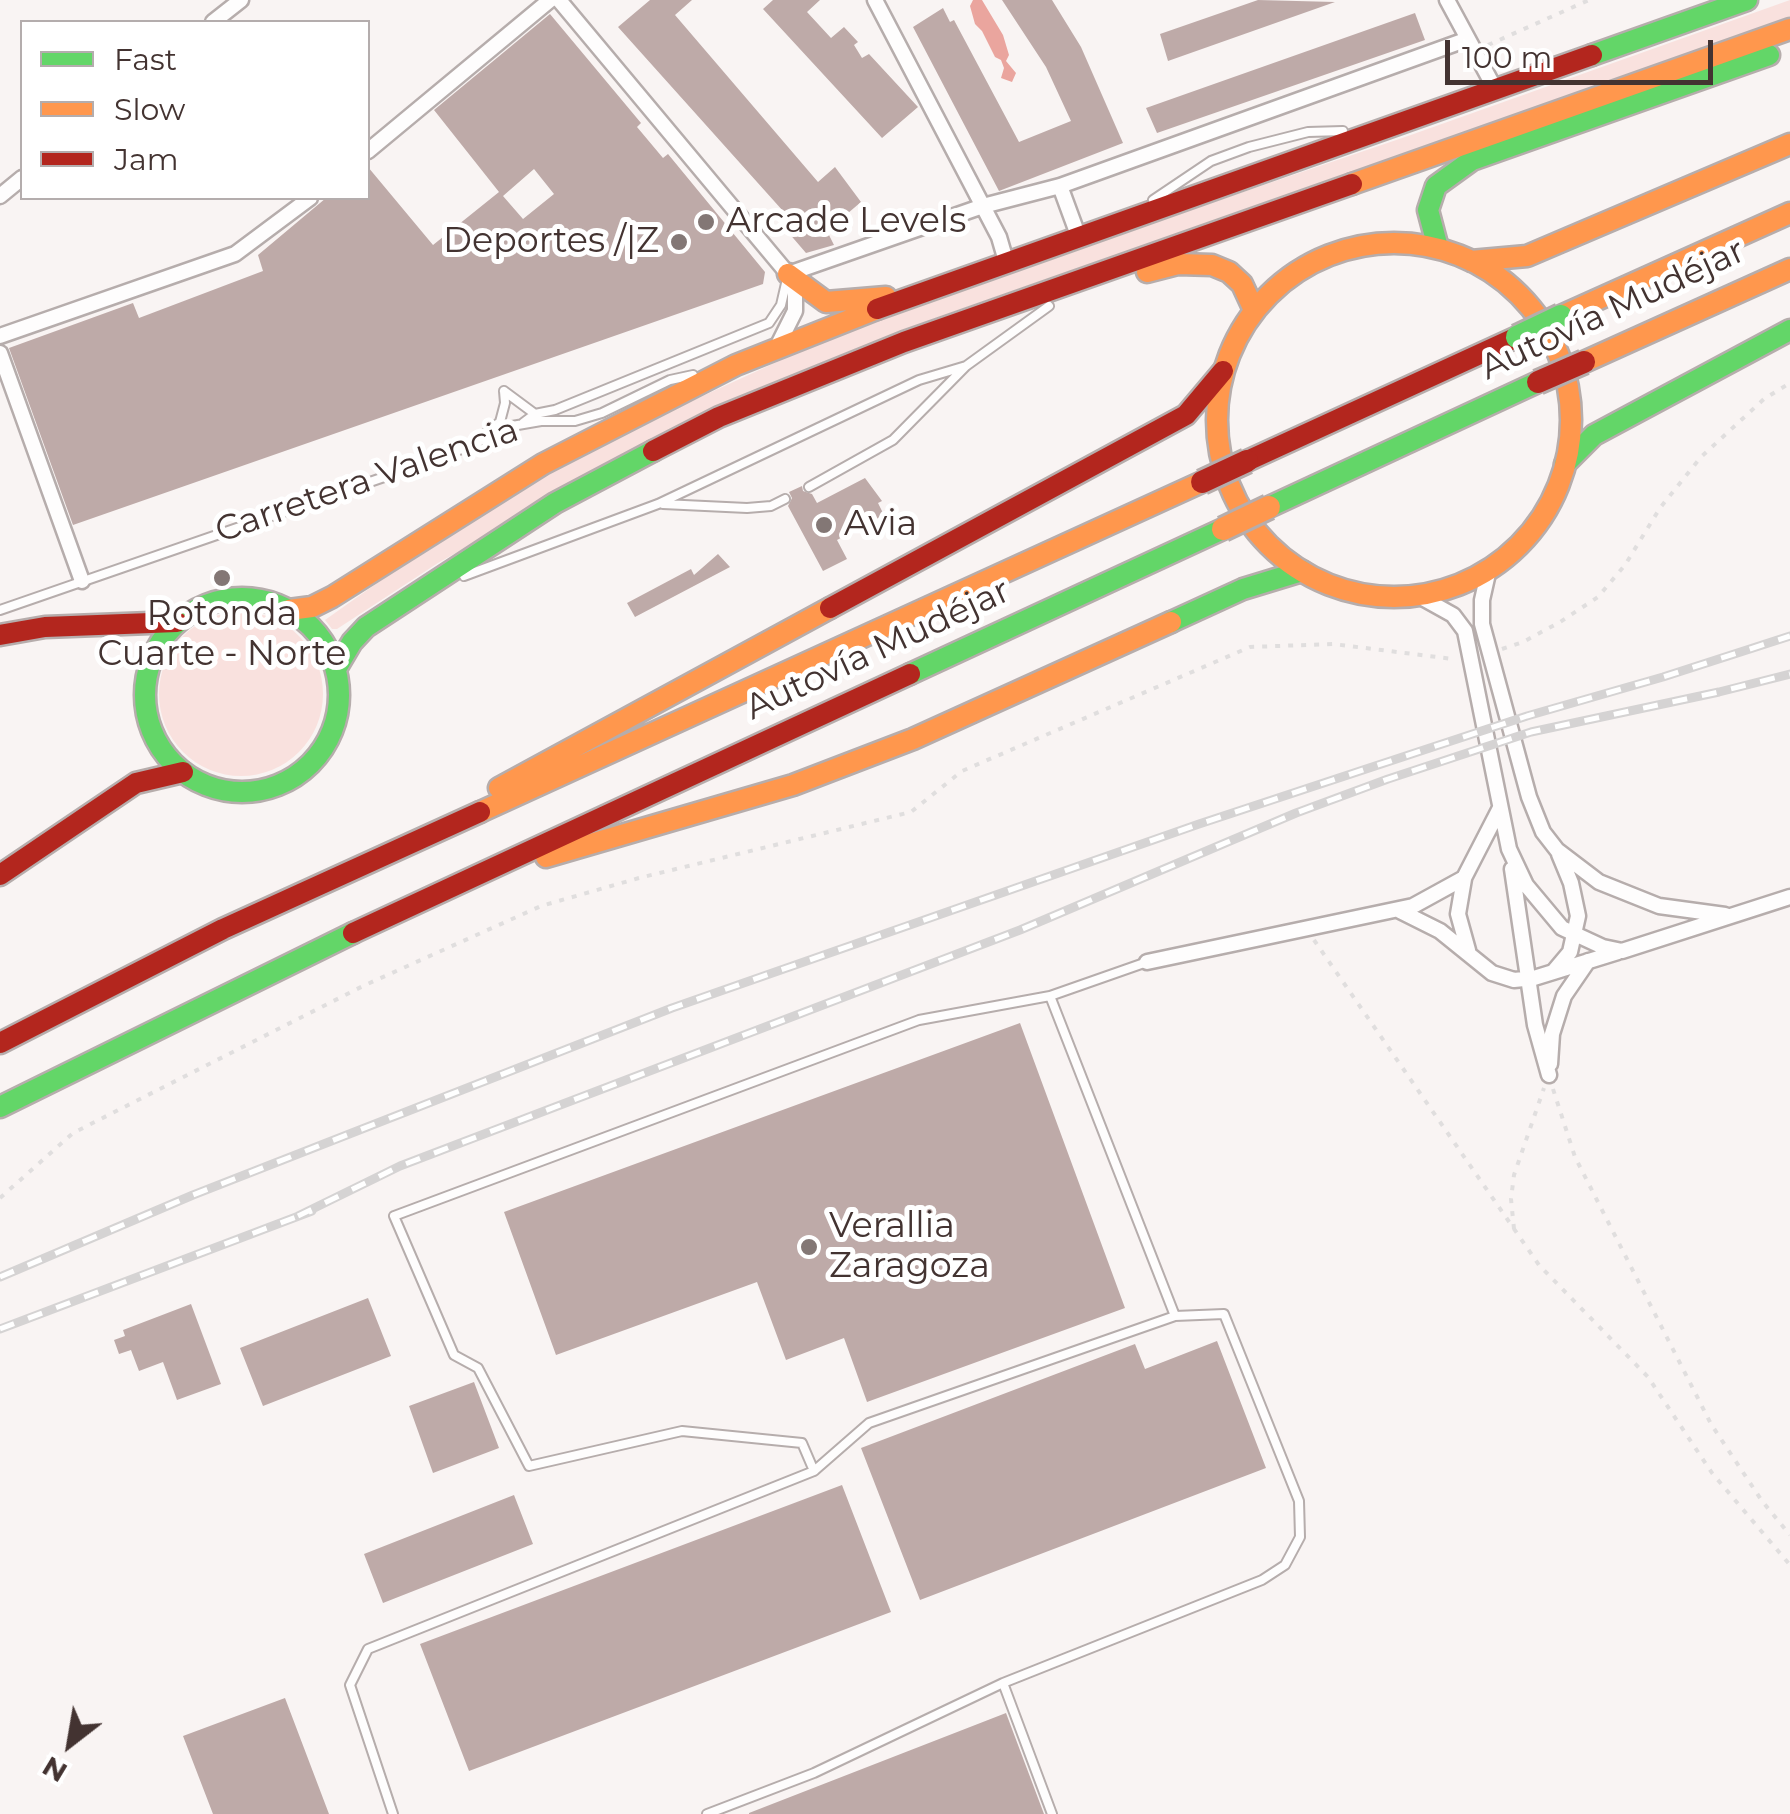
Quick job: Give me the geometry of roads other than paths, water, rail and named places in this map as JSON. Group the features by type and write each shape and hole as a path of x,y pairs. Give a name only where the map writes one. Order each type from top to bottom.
{"main road":[{"path":"289,610 312,607 332,597 542,464 736,365 942,284 1747,0"},
{"path":"336,668 366,627 555,503 676,437 834,368 1790,29"},
{"path":"1438,248 1428,210 1436,186 1472,160 1790,47"},
{"path":"1471,261 1527,256 1744,160 1790,144"},
{"name":"Autovía Mudéjar","path":"0,1043 223,928 386,857 1735,235 1790,214"},
{"path":"1393,242 1438,248 1471,261 1520,296 1554,346 1570,404 1566,464 1554,495 1537,524 1515,549 1466,581 1417,595 1387,596 1358,592 1302,570 1284,559 1255,529 1229,484 1217,433 1223,371 1236,339 1254,310 1287,278 1348,248 1393,242"},
{"path":"975,317 1012,318 1150,270 1194,262 1212,264 1229,272 1242,284 1254,310"},
{"name":"Autovía Mudéjar","path":"0,1107 446,888 1790,268"},
{"path":"788,274 826,302 868,301 942,284"},
{"path":"1566,464 1594,435 1790,330"},
{"path":"223,928 378,846 475,802 1186,414 1223,371"},
{"path":"446,888 486,881 555,854 793,785 913,739 1243,589 1302,570"},
{"path":"235,598 263,600 289,610 310,625 326,645 336,668 340,695 336,722 316,757 285,782 260,791 233,792 206,786 165,755 153,734 146,711 145,686 150,662 161,640 177,622 208,604 235,598"},
{"path":"0,635 46,627 177,622"},
{"path":"0,875 136,784 183,772"}],"street":[{"path":"215,20 240,0"},
{"path":"370,148 550,0"},
{"path":"559,0 788,274 795,294 795,311 783,340 770,352"},
{"path":"875,0 999,236 1006,261"},
{"path":"1446,0 1494,88"},
{"path":"788,274 983,206 1060,186 1471,45"},
{"path":"0,196 20,180"},
{"path":"1060,186 1078,235"},
{"path":"0,336 235,254 307,200"},
{"path":"0,353 82,580"},
{"path":"1489,569 1480,610 1488,653 1536,816 1557,850 1577,905 1576,936 1564,964 1549,974"},
{"path":"1417,595 1453,614 1465,631 1472,656 1509,849 1535,1024 1549,1074 1552,1034 1564,996 1588,962"},
{"path":"1472,958 1458,914 1464,878 1501,806"},
{"path":"1509,849 1538,904 1562,928 1622,951"},
{"path":"1557,850 1599,882 1630,896 1658,906 1730,916"},
{"path":"1146,962 1400,911 1464,878"},
{"path":"1400,911 1428,924 1500,977 1529,979 1790,897"}],"lane":[{"path":"520,425 535,414 555,410 769,323 781,305 788,274"},
{"path":"809,487 893,440 966,366 1049,306"},
{"name":"Carretera Valencia","path":"0,610 470,446 520,425 575,422 670,380 736,365"},
{"path":"418,593 658,504 919,380 966,366"},
{"path":"470,446 500,422 506,403 504,392 535,414"},
{"path":"658,504 746,508 771,506 785,499"},
{"path":"814,1472 802,1443 682,1431 529,1466 478,1368 454,1355 394,1216 919,1020 1050,996 1146,962"},
{"path":"1050,996 1175,1316"},
{"path":"392,1814 350,1684 368,1649 814,1472 869,1423 1175,1316 1224,1314 1298,1501 1300,1537 1285,1564 1262,1580 1003,1683 814,1773 707,1814"},
{"path":"1003,1683 1052,1814"}],"railway":[{"path":"0,1277 193,1195 672,1008 1199,824 1527,716 1790,636"},
{"path":"298,1216 400,1166 1020,930 1296,813 1388,779 1531,732 1790,674"},
{"path":"0,1329 312,1211"}],"place":[{"name":"Arcade Levels","path":"706,222"},
{"name":"Deportes /|Z","path":"679,242"},
{"name":"Avia","path":"824,525"},
{"name":"Rotonda Cuarte - Norte","path":"222,578"},
{"name":"Verallia Zaragoza","path":"809,1247"}]}
